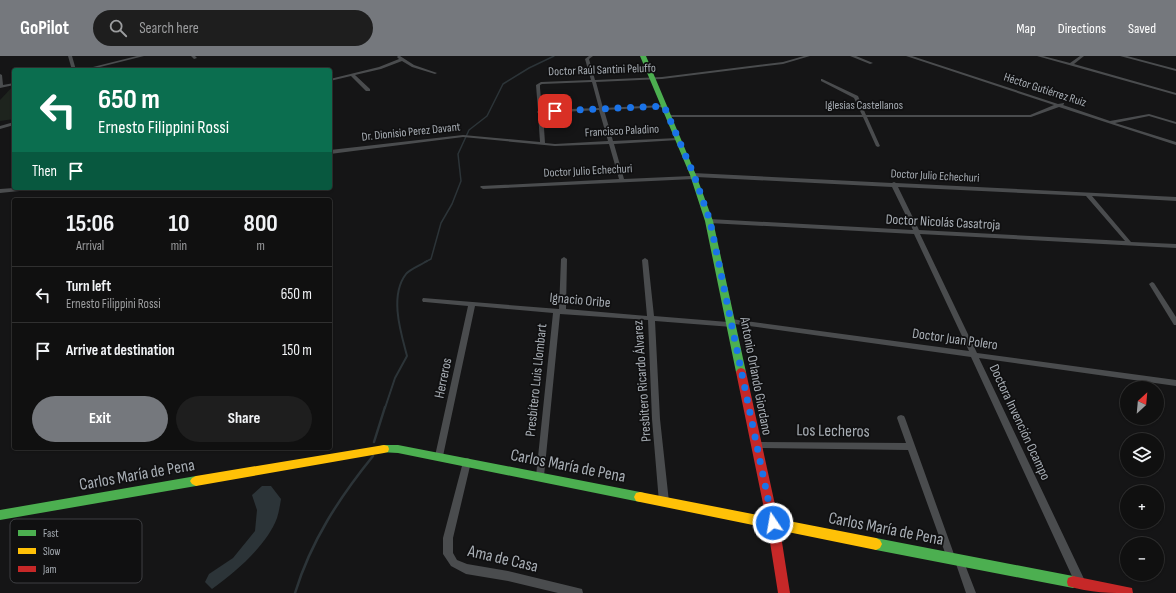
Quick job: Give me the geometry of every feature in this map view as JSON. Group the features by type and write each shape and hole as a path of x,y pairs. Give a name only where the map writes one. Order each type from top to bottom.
{"street":[{"path":"70,56 73,68"},
{"path":"116,56 118,61"},
{"path":"97,68 118,61 142,56"},
{"path":"590,56 587,59 622,181"},
{"name":"Antonio Orlando Giordano","path":"643,56 694,176 710,221 773,523 784,593"},
{"name":"Doctor Raúl Santini Peluffo","path":"539,112 539,84 652,79 783,63 808,56"},
{"path":"852,56 871,63"},
{"name":"Héctor Gutiérrez Ruiz","path":"908,56 1176,141"},
{"name":"Héctor Gutiérrez Ruiz","path":"914,56 1060,104"},
{"path":"1040,56 1176,94"},
{"path":"1071,65 1082,56"},
{"path":"1122,56 1176,70"},
{"path":"332,80 380,68 400,58 413,66 435,73"},
{"path":"0,75 0,86 12,84"},
{"path":"352,75 368,90"},
{"path":"822,80 853,94 865,115 878,146"},
{"name":"Iglesias Castellanos","path":"668,116 1031,116 1060,104"},
{"path":"543,144 539,112 664,106"},
{"path":"1113,121 1149,115 1176,123"},
{"name":"Héctor Gutiérrez Ruiz","path":"1113,121 1176,144"},
{"path":"0,128 12,124"},
{"name":"Dr. Dionisio Perez Davant","path":"332,152 463,136 543,144"},
{"name":"Francisco Paladino","path":"543,144 678,139"},
{"name":"Doctor Julio Echechuri","path":"483,187 622,181 694,176 1176,198"},
{"name":"Doctora Invención Ocampo","path":"894,184 1081,584"},
{"path":"0,191 12,190"},
{"path":"1088,195 1130,244"},
{"name":"Doctor Nicolás Casatroja","path":"710,221 1176,246"},
{"name":"Presbítero Luis Llombart","path":"540,476 564,259"},
{"name":"Presbítero Ricardo Álvarez","path":"645,260 651,319 655,406 664,502"},
{"path":"1152,284 1176,322"},
{"name":"Ignacio Oribe","path":"425,300 651,319 732,323"},
{"name":"Herreros","path":"439,456 472,304"},
{"name":"Doctor Juan Polero","path":"732,323 974,354 1176,383"},
{"path":"900,418 955,559 971,593"},
{"name":"Los Lecheros","path":"756,445 911,447"},
{"name":"Carlos María de Pena","path":"0,515 380,449 398,449 1127,593"},
{"name":"Ama de Casa","path":"467,462 448,538 448,554 454,563 466,569 508,576 578,593"}],"shaded area":[{"path":"12,87 12,119 0,121 0,100"},
{"path":"262,486 271,486 281,499 278,516 266,538 250,557 231,575 212,589 205,582 209,574 233,558 255,531 257,510 252,495"}],"waterway":[{"path":"427,261 431,259 441,223 452,204 461,181 458,154 469,130 487,116 503,84 529,68 554,56"},
{"path":"385,408 395,378 407,356 398,315 398,293 406,274 427,261"},
{"path":"374,442 385,407"},
{"path":"295,593 309,556 327,521 373,456"}],"traffic: fast":[{"path":"643,56 693,175 709,221 741,372"},
{"path":"384,449 398,449 640,497"},
{"path":"0,515 196,481"},
{"path":"876,544 1073,582"}],"traffic: slow":[{"path":"196,481 384,449"},
{"path":"640,497 876,544"}],"traffic: jam":[{"path":"741,372 773,523 784,593"},
{"path":"1073,582 1127,593"}],"route":[{"path":"555,111 664,106 694,175 710,221 773,523"}]}
